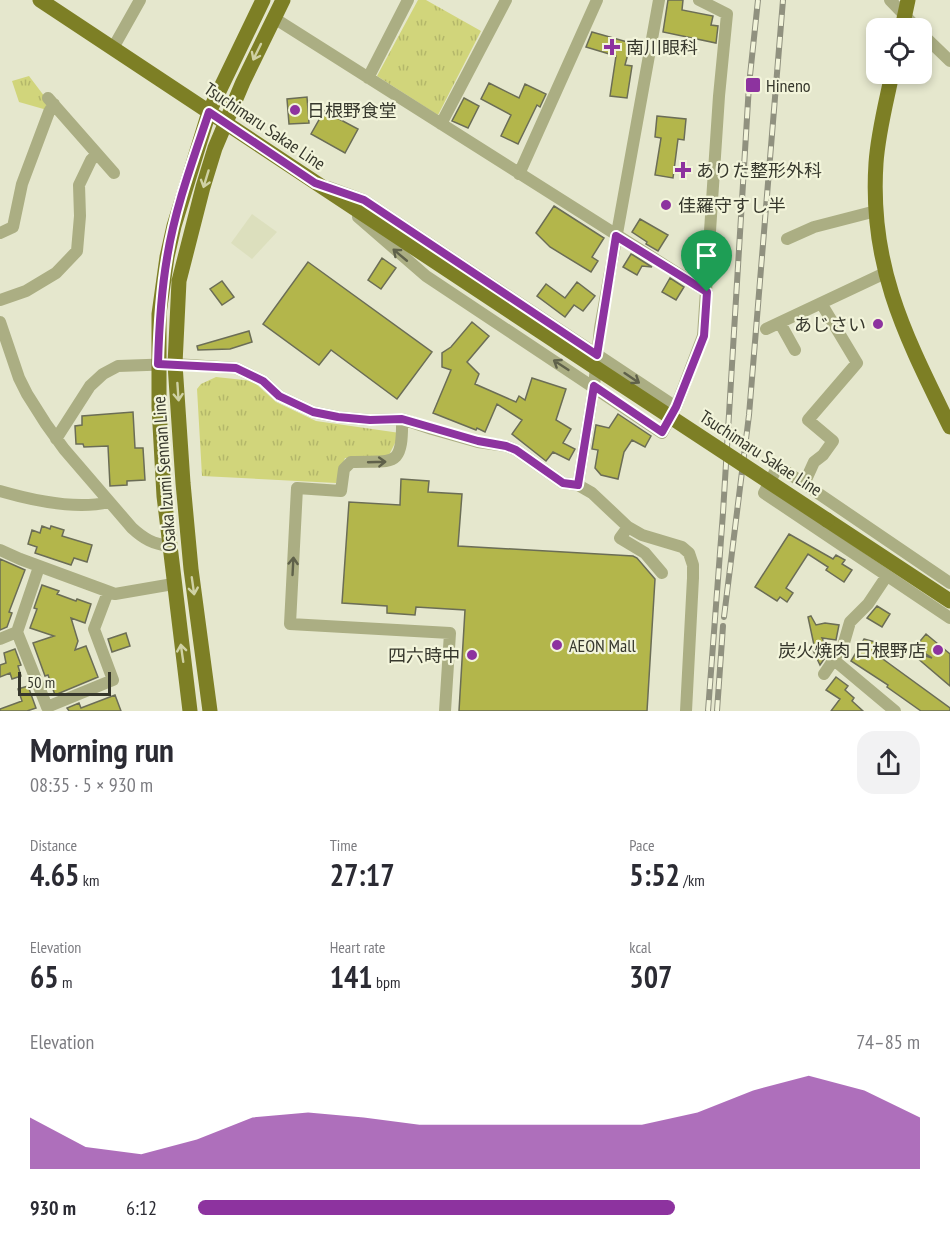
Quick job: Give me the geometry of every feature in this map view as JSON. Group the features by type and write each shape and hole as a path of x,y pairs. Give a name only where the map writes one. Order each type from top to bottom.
{"main road":[{"name":"Tsuchimaru Sakae Line","path":"40,0 226,125 950,601"},
{"name":"Osaka Izumi Sennan Line","path":"190,711 164,496 158,364 159,314 167,257 190,170 209,112 263,0"},
{"name":"Osaka Izumi Sennan Line","path":"210,711 191,569 176,364 179,281 215,148 243,82 283,0"},
{"path":"904,18 908,0"},
{"path":"890,84 876,163 878,237 885,273 908,339 948,419"}],"street":[{"path":"113,48 140,0"},
{"path":"368,78 408,0"},
{"path":"441,124 506,0"},
{"path":"519,174 597,0"},
{"path":"578,485 616,236 658,0"},
{"path":"340,199 386,243 426,276 662,432 676,407 704,336 718,96 727,14 699,0"},
{"path":"890,0 901,18"},
{"path":"274,18 707,292"},
{"path":"932,44 950,61"},
{"path":"0,233 13,227 22,184 51,101 114,173"},
{"path":"0,300 26,291 56,273 77,251 80,216 79,185 91,160 98,154"},
{"path":"315,183 364,200 676,407"},
{"path":"788,239 814,227 876,211"},
{"path":"766,329 885,273"},
{"path":"804,484 814,462 823,455 833,441 808,420 857,363 821,303"},
{"path":"0,322 27,394 56,439 109,502 145,540 155,545 169,546"},
{"path":"780,322 795,350"},
{"path":"56,439 83,396 103,374 118,366 176,364 236,368 263,381 279,396 313,412 370,420 402,419 516,450 563,483 578,485 592,493 628,527 648,537 682,547 690,553 693,565 686,711"},
{"path":"402,419 402,441 400,452 395,459 382,463 351,462 344,468 341,491 297,488 290,624 450,633 445,711"},
{"path":"950,583 778,466 764,494 950,618"},
{"path":"0,491 23,498 93,506 109,502"},
{"path":"628,527 620,538 645,553 662,573"},
{"path":"0,550 39,567 115,594 173,584"},
{"path":"39,567 17,632 44,709 113,680 94,629 108,591"},
{"path":"824,674 843,646 850,622 868,603 886,577"},
{"path":"0,639 17,632"},
{"path":"834,660 895,711"}],"shaded area":[{"path":"252,214 277,232 252,259 231,243"}],"green space":[{"path":"418,0 426,0 481,31 438,115 377,76"},
{"path":"29,76 51,105 47,110 19,102 12,81"},
{"path":"216,377 253,381 276,402 316,421 400,433 388,457 345,458 336,483 202,476 197,389 201,384"}],"building":[{"path":"668,0 683,0 682,10 713,16 711,25 718,26 716,43 663,32"},
{"path":"592,32 631,43 625,65 632,66 627,98 610,96 616,56 586,47"},
{"path":"489,83 519,98 525,84 546,94 540,107 537,105 518,144 501,136 511,115 481,99"},
{"path":"307,97 309,123 289,124 287,99"},
{"path":"464,98 479,106 468,128 452,121"},
{"path":"324,111 358,129 345,153 311,134"},
{"path":"657,116 686,119 684,140 678,139 673,178 655,175 661,138 655,137"},
{"path":"554,206 604,238 592,257 598,261 591,272 550,247 536,233"},
{"path":"640,219 668,235 658,251 632,232"},
{"path":"688,249 700,250 699,271 686,269"},
{"path":"631,254 652,267 642,266 637,275 623,267"},
{"path":"382,258 396,268 381,289 368,280"},
{"path":"308,262 432,352 397,399 331,350 319,365 263,324"},
{"path":"670,278 684,287 676,300 662,292"},
{"path":"222,281 234,297 222,305 210,289"},
{"path":"577,282 595,296 583,311 574,305 565,317 537,296 546,284 565,298"},
{"path":"472,322 489,336 467,362 479,374 475,384 516,402 519,396 525,400 532,378 566,389 556,420 571,429 563,443 575,449 569,460 553,452 546,461 512,434 522,420 497,404 485,432 433,413 451,370 442,367 442,353 451,347"},
{"path":"249,331 252,342 230,349 198,350 197,346"},
{"path":"133,412 135,448 143,448 145,480 127,481 127,485 110,486 108,446 84,447 83,444 76,444 75,426 82,425 82,416"},
{"path":"618,414 651,436 645,447 632,440 624,452 618,479 601,475 595,468 598,450 592,449 596,425 609,428"},
{"name":"AEON Mall","path":"401,479 429,481 428,492 462,494 458,546 637,558 655,579 647,711 459,711 465,610 416,607 415,615 387,613 387,606 342,603 349,502 400,505"},
{"path":"42,526 64,530 62,536 92,545 87,562 74,558 71,565 35,553 37,547 28,544 32,530 40,533"},
{"path":"789,534 833,559 836,555 845,560 842,564 852,570 844,582 826,570 828,567 808,554 786,588 793,593 787,602 780,597 777,601 755,587"},
{"path":"0,559 25,570 9,612 12,613 7,627 0,630"},
{"path":"42,585 59,591 57,594 91,604 85,623 71,618 78,641 75,650 86,646 98,677 55,695 48,675 45,676 33,643 54,636 30,628"},
{"path":"877,606 890,614 882,627 867,618"},
{"path":"811,616 816,625 825,623 839,625 836,640 822,638 829,652 820,665 811,646 814,645 808,617"},
{"path":"126,633 130,646 112,652 108,639"},
{"path":"926,634 950,654 950,686 909,651 932,658 915,647"},
{"path":"864,639 879,643 876,654 950,708 950,711 921,711 887,687 888,685 851,661"},
{"path":"15,649 21,665 18,666 21,676 12,679 10,673 0,677 0,665 6,663 4,653"},
{"path":"836,677 848,686 845,690 854,698 852,701 863,711 831,711 840,699 826,690"},
{"path":"28,686 36,708 27,711 0,711 0,709 22,701 18,689"},
{"path":"115,695 121,711 69,711 67,708 79,703 81,708"}],"railway":[{"path":"708,711 723,513 749,85 758,0"},
{"path":"724,617 749,415 783,0"},
{"path":"717,711 723,626"}],"place":[{"name":"南川眼科","path":"612,47"},
{"name":"Hineno","path":"753,85"},
{"name":"日根野食堂","path":"295,110"},
{"name":"ありた整形外科","path":"683,170"},
{"name":"佳羅守すし半","path":"666,205"},
{"name":"あじさい","path":"878,324"},
{"name":"AEON Mall","path":"557,645"},
{"name":"炭火焼肉 日根野店","path":"938,650"},
{"name":"四六時中","path":"472,655"}],"route":[{"path":"209,112 315,183 364,200 597,355 616,236 707,292 704,336 676,407 662,432 594,386 578,485 563,483 516,450 506,446 478,441 402,419 370,420 313,412 279,396 263,381 236,368 158,364 159,314 167,257 190,170 209,112"}]}
